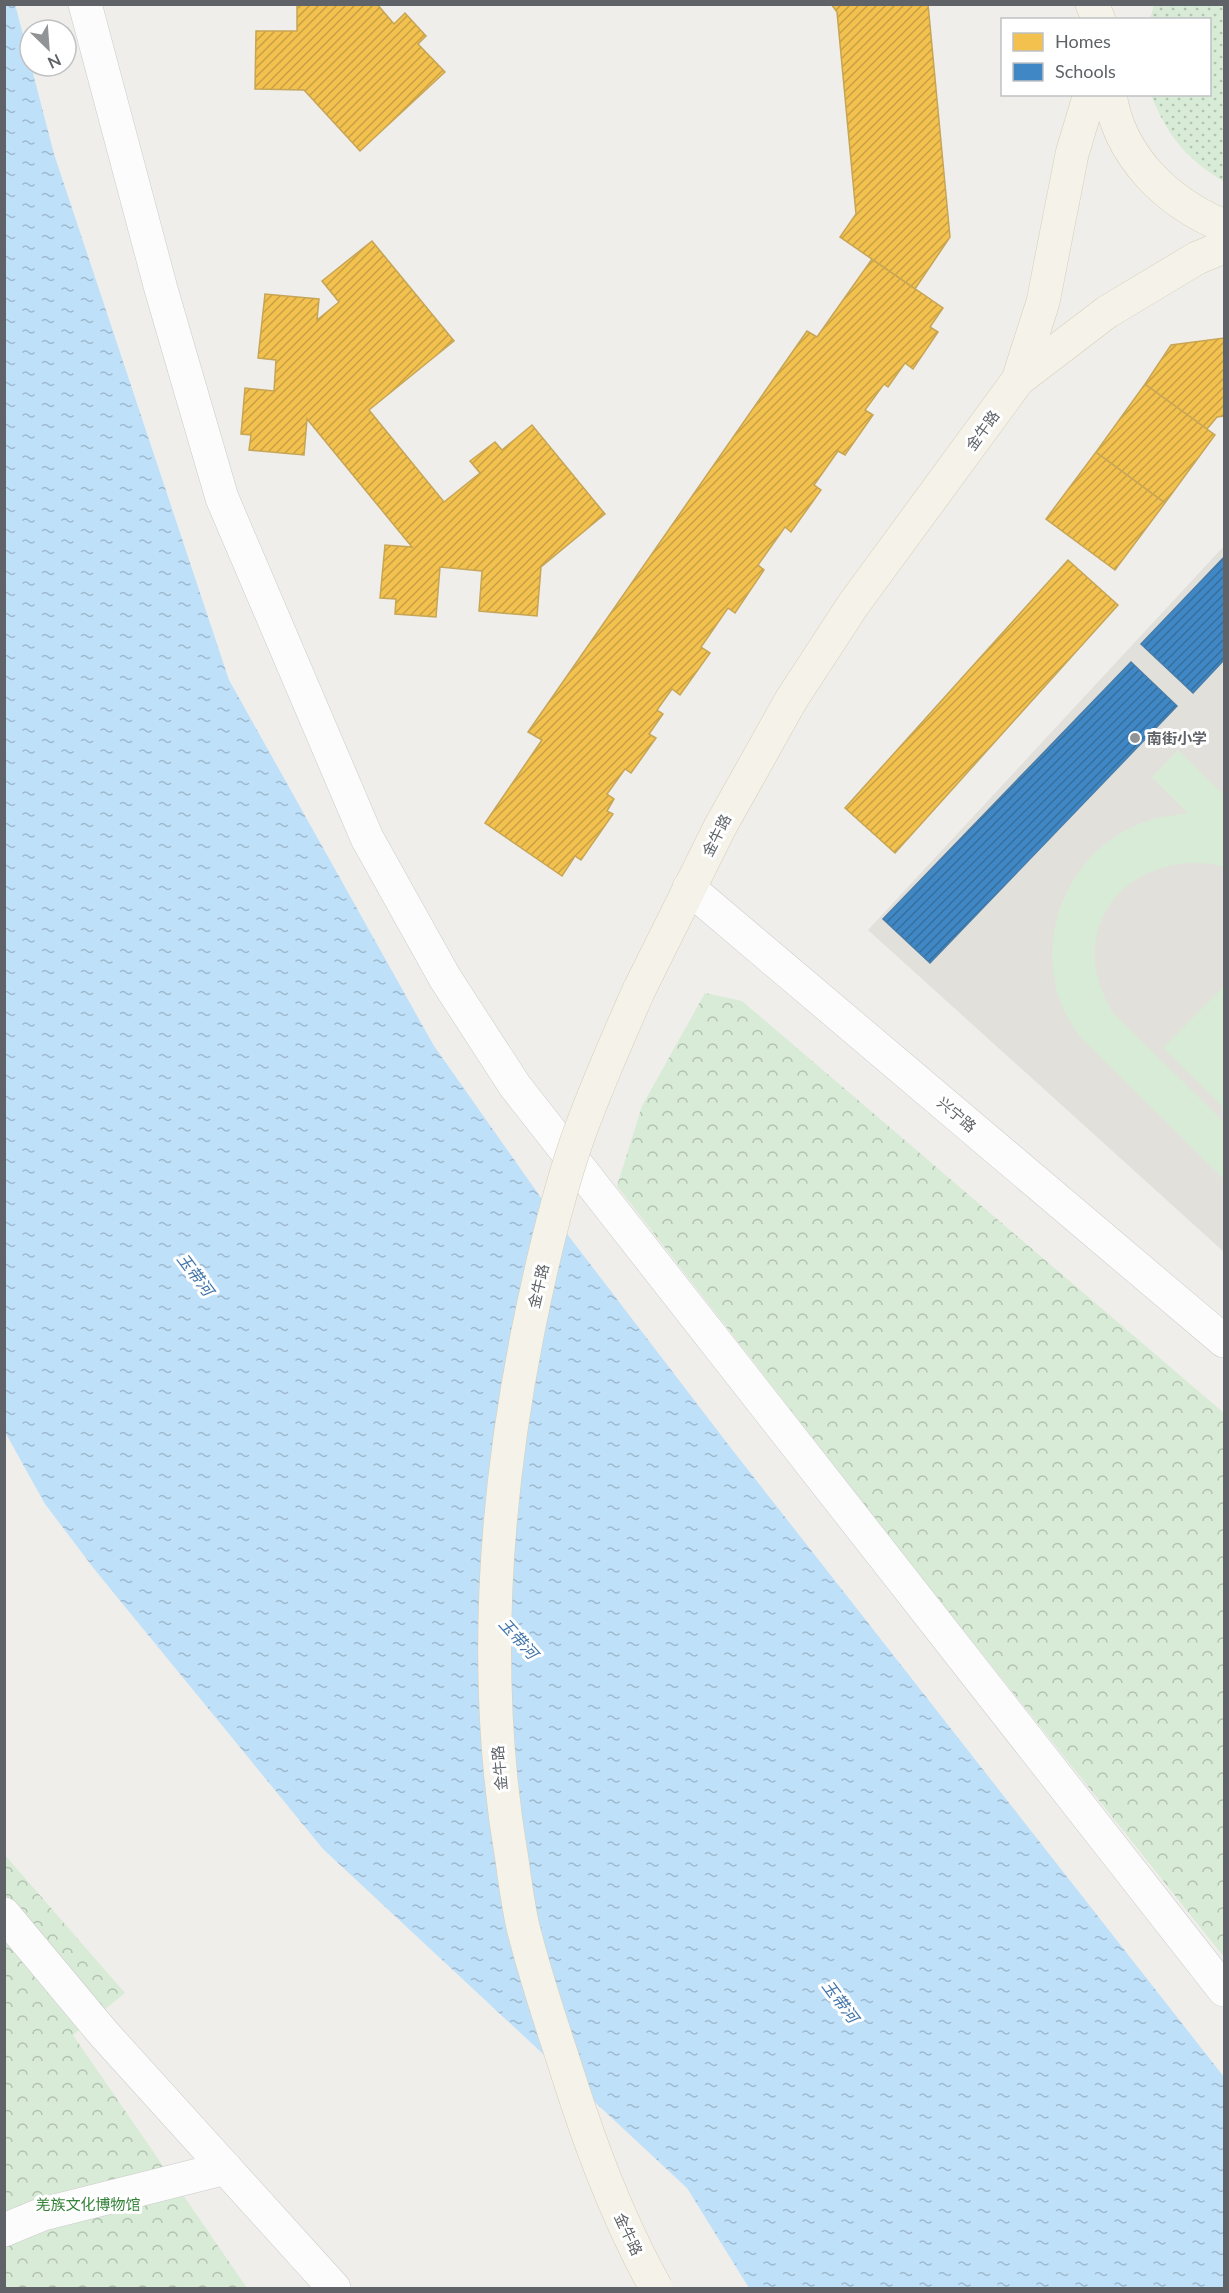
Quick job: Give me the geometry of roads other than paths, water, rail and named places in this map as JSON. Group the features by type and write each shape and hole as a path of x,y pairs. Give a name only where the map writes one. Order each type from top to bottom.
{"main road":[{"path":"1092,4 1098,18"},
{"path":"1018,380 1043,302 1072,154 1089,96"},
{"path":"1111,96 1122,134 1145,170 1178,202 1224,226"},
{"path":"1018,380 1107,312 1197,258 1224,247"},
{"name":"金牛路","path":"656,2288 622,2220 579,2110 522,1924 502,1801 496,1737 494,1629 496,1558 504,1476 518,1382 537,1285 576,1143 639,990 689,888 720,827 791,700 853,605 1018,380"}],"street":[{"path":"85,4 161,289 222,498 367,838 445,978 515,1086 1224,1990"},
{"name":"兴宁路","path":"689,888 1224,1341"},
{"path":"4,1914 104,2034 334,2289"},
{"path":"4,2230 43,2214 226,2168"}],"water":[{"name":"玉带河","path":"15,4 19,18 18,78 34,78 54,154 229,680 434,1046 561,1226 727,1443 1224,2077 1224,2288 749,2288 687,2188 323,1849 95,1570 45,1504 5,1432 4,5"}],"place":[{"name":"南街小学","path":"1135,738"}],"park label":[{"name":"羌族文化博物馆","path":"88,2204"}]}
